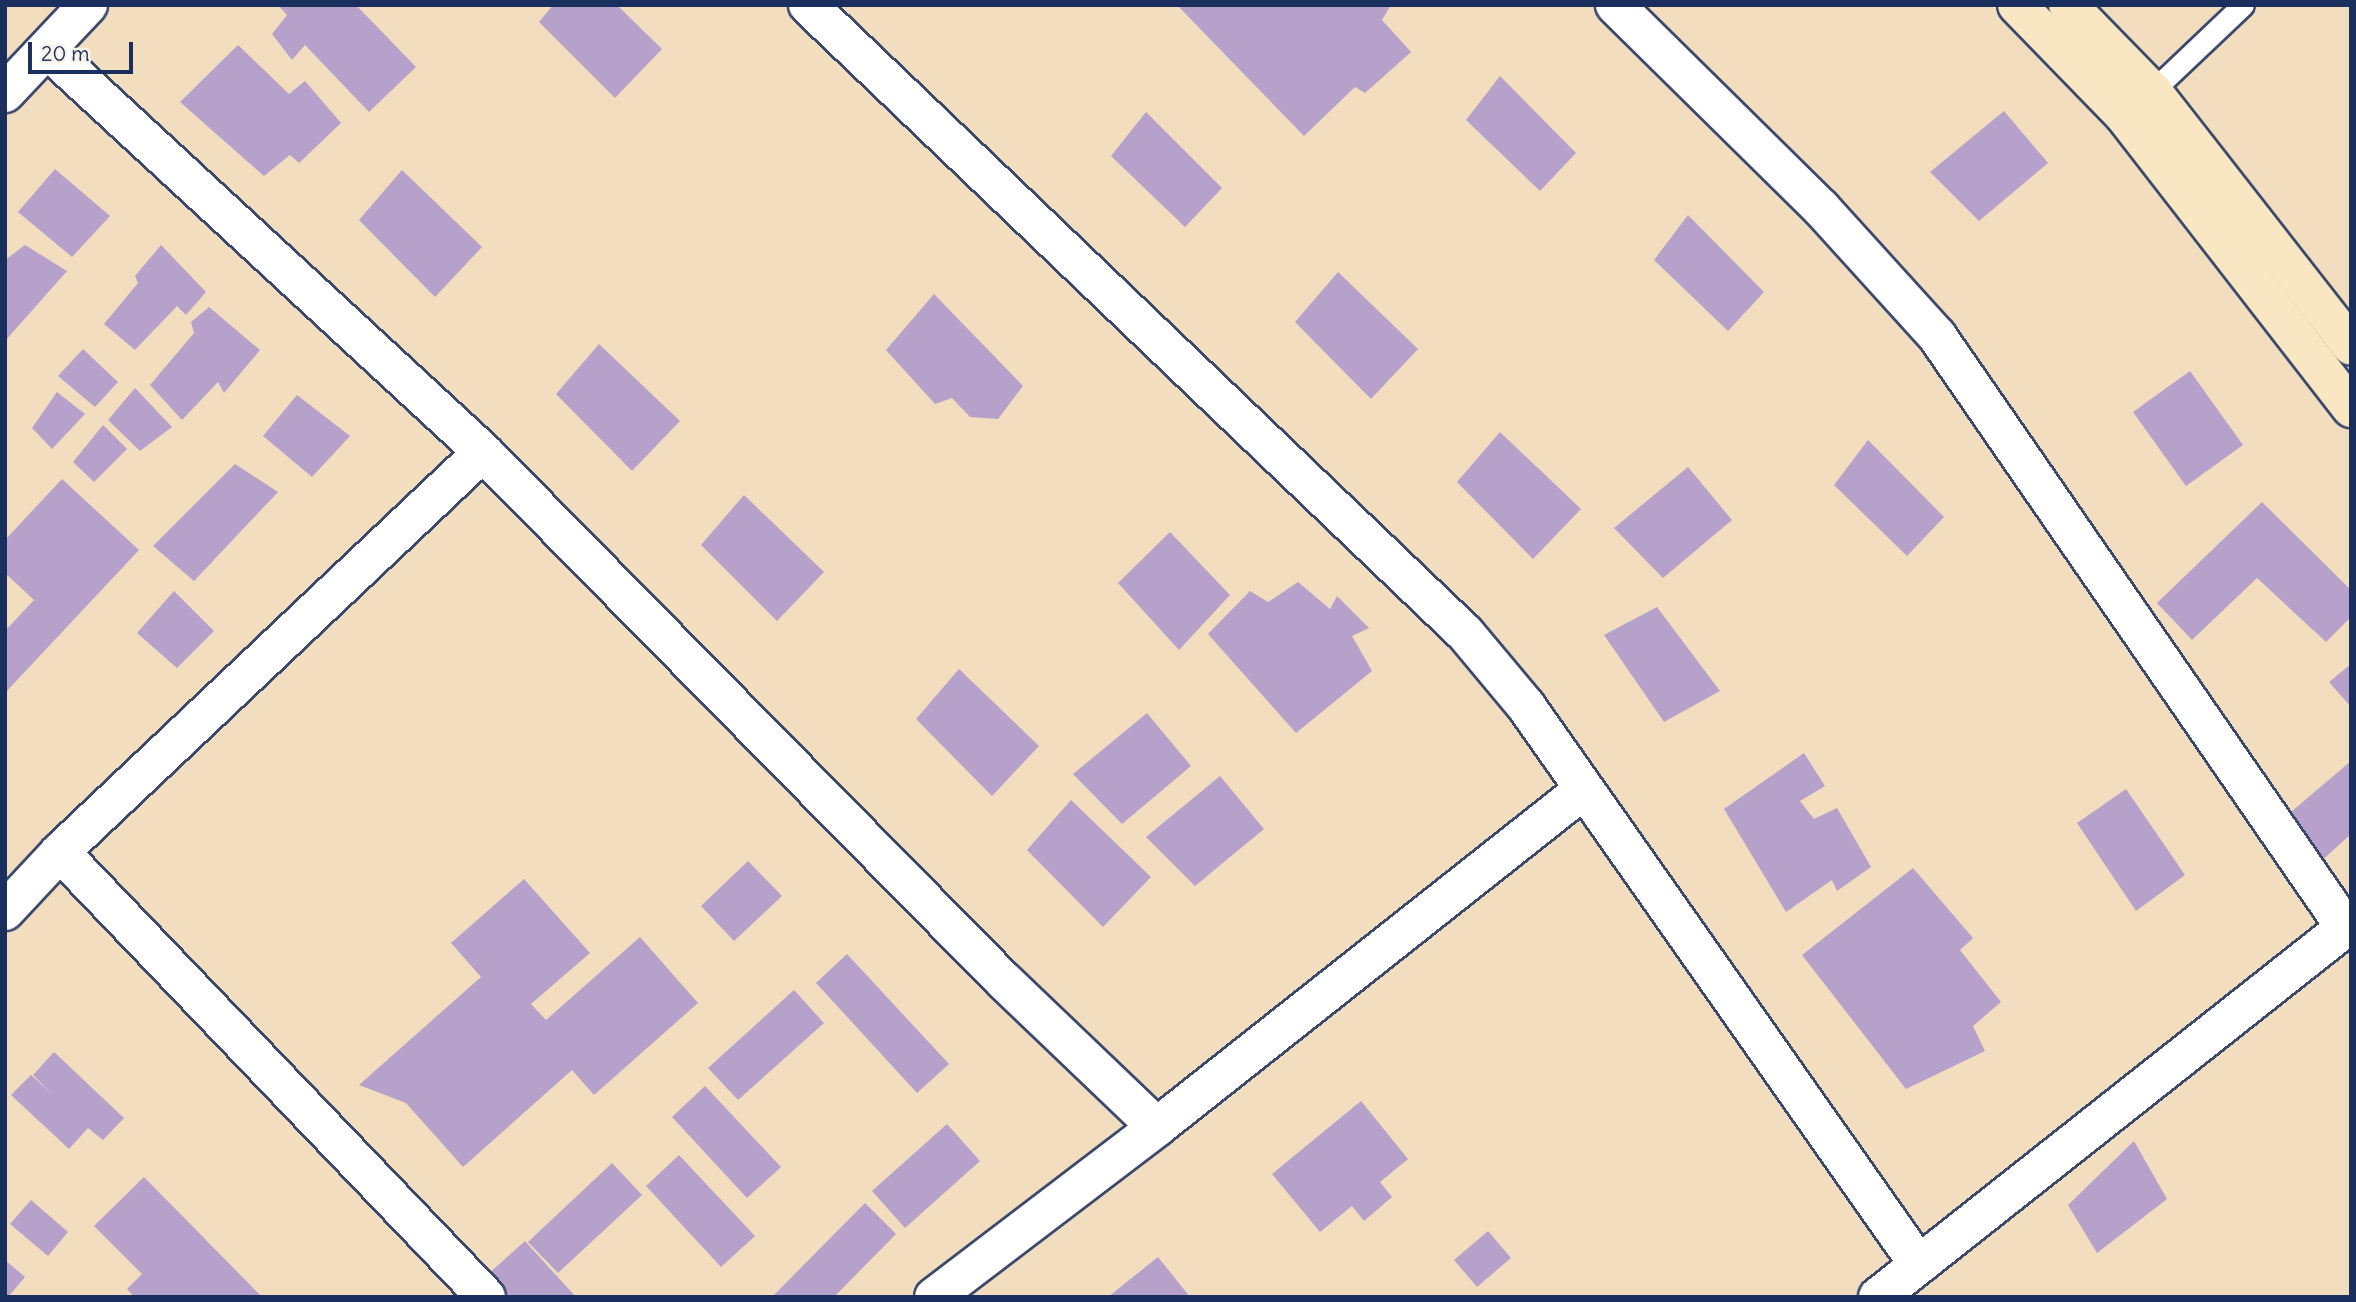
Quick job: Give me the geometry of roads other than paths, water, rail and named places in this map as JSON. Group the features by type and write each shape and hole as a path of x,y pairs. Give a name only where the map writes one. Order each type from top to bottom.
{"main road":[{"path":"2017,5 2138,103 2351,346"},
{"path":"2068,5 2351,408"}],"street":[{"path":"5,93 88,5"},
{"path":"808,5 1465,633 1526,706 1582,791 1919,1265"},
{"path":"1615,5 1821,208 1937,336 2349,926 1878,1297"},
{"path":"47,49 483,452 1003,980 1157,1127"},
{"path":"5,911 60,852 483,452"},
{"path":"934,1297 1157,1127 1582,791"},
{"path":"60,852 486,1297"}],"lane":[{"path":"2138,103 2243,5"}]}
